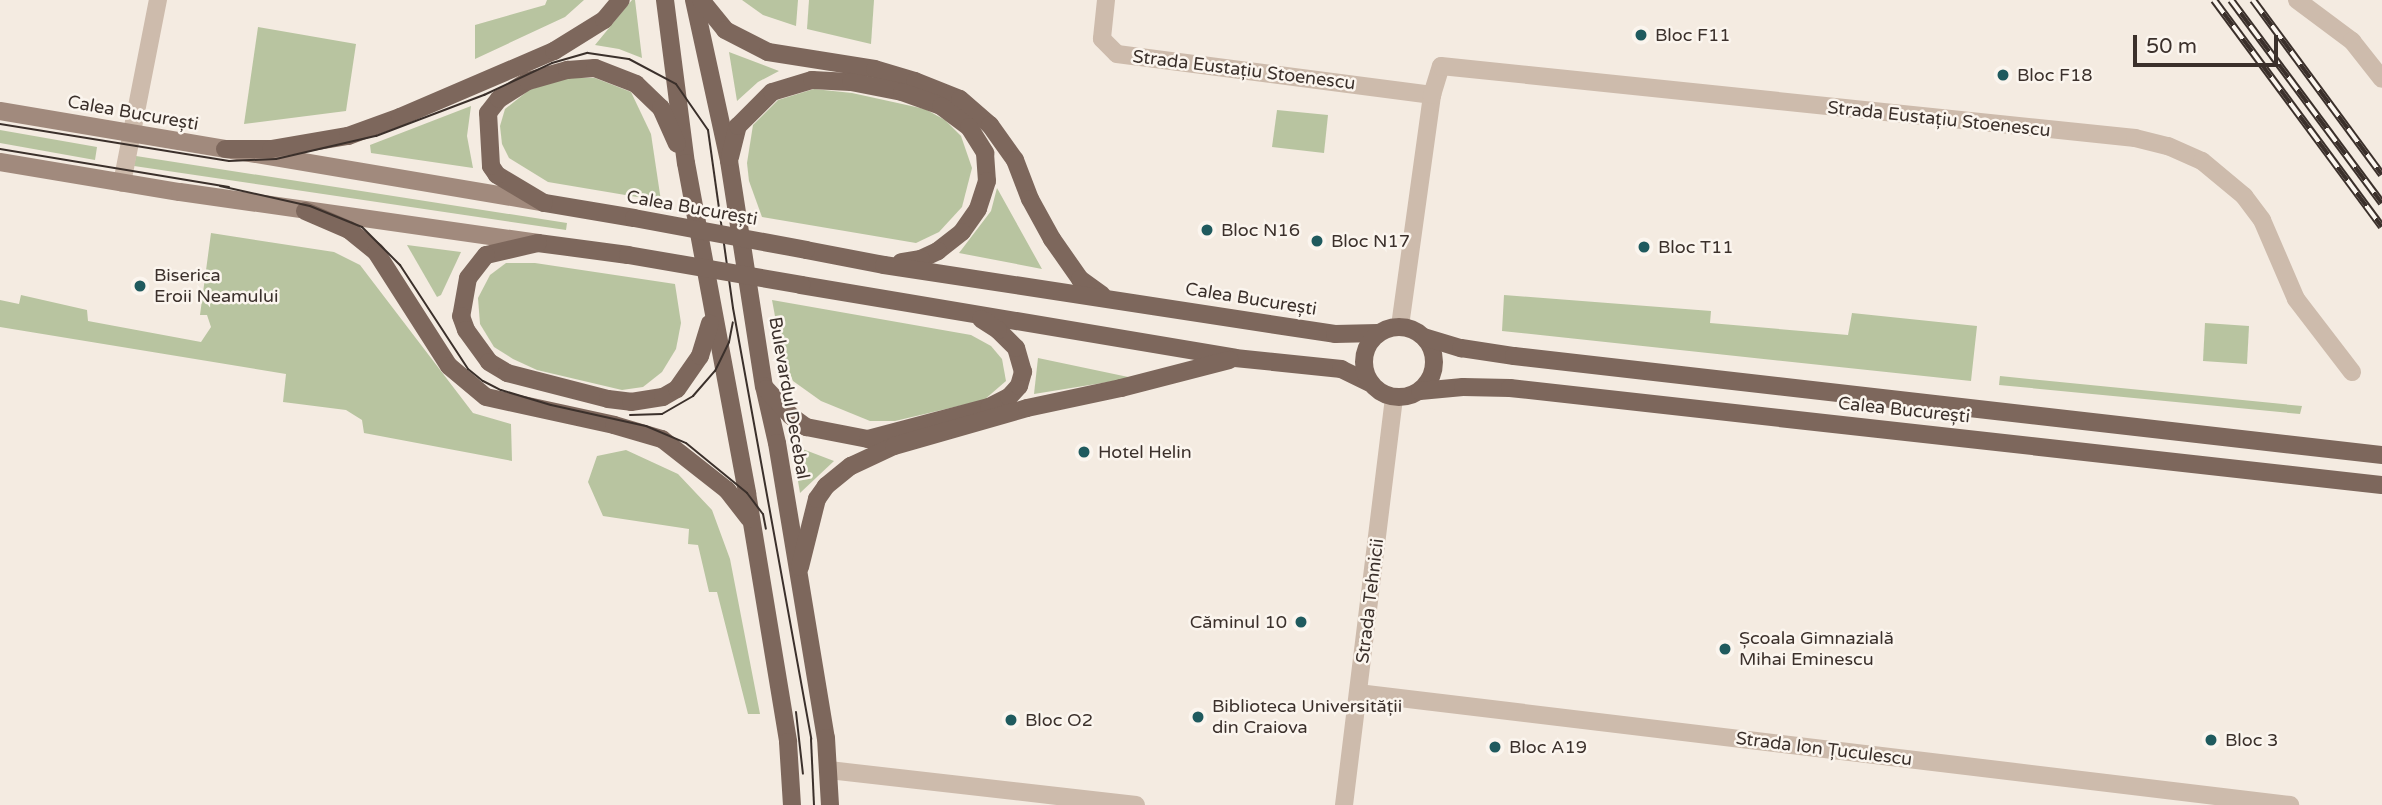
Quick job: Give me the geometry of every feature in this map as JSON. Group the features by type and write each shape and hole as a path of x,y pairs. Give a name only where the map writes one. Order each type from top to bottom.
{"main road":[{"path":"225,149 271,149 348,136 400,117 554,51 604,20 621,0"},
{"path":"665,0 685,163 751,521 790,754 792,805"},
{"name":"Bulevardul Decebal","path":"694,0 729,161 764,386 777,443 826,738 830,805"},
{"path":"701,0 725,30 768,52 875,69 960,99 990,125 1015,160 1030,199 1080,279 1104,297"},
{"path":"544,203 497,175 491,166 487,140 488,113 499,99 528,81 567,70 594,68 617,74 635,84 661,108 685,163"},
{"path":"729,161 738,126 772,92 812,80 877,87 941,106 968,127 985,153 987,181 978,209 962,232 938,251 921,259 884,265"},
{"name":"Calea București","path":"0,111 634,218 884,265 1335,334 1378,333"},
{"path":"0,162 305,211 628,255 1236,358 1341,369 1370,383 1385,395 1394,397 1420,391 1431,377 1434,360 1424,337 1400,326 1378,333 1364,353 1364,369 1370,383"},
{"path":"305,211 349,230 376,252 449,366 486,397 614,425 662,439 727,490 751,521"},
{"path":"538,243 486,255 468,278 461,316 474,345 489,362 507,373 608,399 631,402 663,397 677,389 701,356 708,337 711,312"},
{"path":"764,386 790,416 806,427 868,439 989,407 1010,397 1023,372 1016,348 998,330 975,315"},
{"name":"Calea București","path":"1424,337 1461,348 1514,356 2382,455"},
{"path":"798,576 817,499 826,486 851,466 894,446 1027,408 1121,388 1236,358"},
{"name":"Calea București","path":"1420,391 1510,388 2382,485"}],"street":[{"path":"122,183 158,0"},
{"name":"Strada Eustațiu Stoenescu","path":"1106,0 1102,38 1116,54 1432,95"},
{"path":"2297,0 2352,41 2382,79"},
{"name":"Strada Eustațiu Stoenescu","path":"1400,326 1432,95 1441,66 2135,138 2168,146 2202,161 2244,196 2262,220 2296,299 2352,372"},
{"name":"Strada Tehnicii","path":"1344,805 1394,397"},
{"name":"Strada Ion Țuculescu","path":"1358,693 2289,805"},
{"path":"829,771 1136,805"}],"green space":[{"path":"547,0 584,0 565,17 475,59 475,25 545,5"},
{"path":"632,0 635,0 642,58 619,49 595,45"},
{"path":"742,0 798,0 796,26 763,15"},
{"path":"809,0 874,0 871,44 807,29"},
{"path":"258,27 356,44 346,111 244,124"},
{"path":"729,52 779,71 758,82 737,101"},
{"path":"565,78 595,78 631,92 651,134 661,201 548,182 509,158 502,144 500,126 505,109 529,90"},
{"path":"814,89 852,93 925,109 945,120 961,136 972,168 962,207 939,232 916,243 762,217 749,181 747,163 753,125 778,100"},
{"path":"471,106 467,136 473,168 371,153 370,145"},
{"path":"1277,110 1328,115 1324,153 1272,147"},
{"path":"0,130 97,147 95,160 0,143"},
{"path":"136,156 567,223 566,230 134,166"},
{"path":"997,188 1042,269 959,253 991,211"},
{"path":"211,233 334,252 360,265 473,413 511,424 512,461 364,433 362,420 346,410 283,402 286,374 0,327 0,300 19,304 21,295 87,310 88,321 201,342 211,327 207,315 200,315"},
{"path":"407,245 461,252 441,295 437,297"},
{"path":"506,263 535,263 675,284 681,323 676,349 662,372 643,387 622,390 537,370 513,359 494,347 480,324 478,298 490,275"},
{"path":"1504,295 1711,311 1710,323 1848,335 1852,313 1977,326 1971,381 1502,331"},
{"path":"772,300 971,335 991,346 1002,359 1006,381 984,400 895,421 870,421 821,401 793,381 782,354"},
{"path":"2205,323 2249,326 2247,364 2203,361"},
{"path":"1038,358 1133,378 1034,394"},
{"path":"2000,376 2302,406 2300,414 1999,385"},
{"path":"792,445 834,461 800,493"},
{"path":"626,450 678,474 712,510 730,559 760,714 748,714 717,592 709,592 698,545 688,544 689,529 603,516 588,482 597,456"}],"tram line":[{"path":"0,124 229,161 276,159 376,136 484,95 552,63 588,53 629,59 676,84 708,130 733,308 811,739 814,805"},
{"path":"0,149 229,187"},
{"path":"220,186 310,206 362,227 400,265 468,369 483,381 501,390 551,405 646,426 686,443 747,493 763,514 766,529"},
{"path":"630,415 662,414 693,396 715,371 729,342 733,322"},
{"path":"796,712 803,774"}],"railway":[{"path":"2214,0 2382,227"},
{"path":"2231,0 2382,203"},
{"path":"2253,0 2382,175"}],"place":[{"name":"Bloc F11","path":"1641,35"},
{"name":"Bloc F18","path":"2003,75"},
{"name":"Bloc N16","path":"1207,230"},
{"name":"Bloc N17","path":"1317,241"},
{"name":"Bloc T11","path":"1644,247"},
{"name":"Biserica Eroii Neamului","path":"140,286"},
{"name":"Hotel Helin","path":"1084,452"},
{"name":"Căminul 10","path":"1301,622"},
{"name":"Școala Gimnazială Mihai Eminescu","path":"1725,649"},
{"name":"Biblioteca Universității din Craiova","path":"1198,717"},
{"name":"Bloc O2","path":"1011,720"},
{"name":"Bloc 3","path":"2211,740"},
{"name":"Bloc A19","path":"1495,747"}]}
